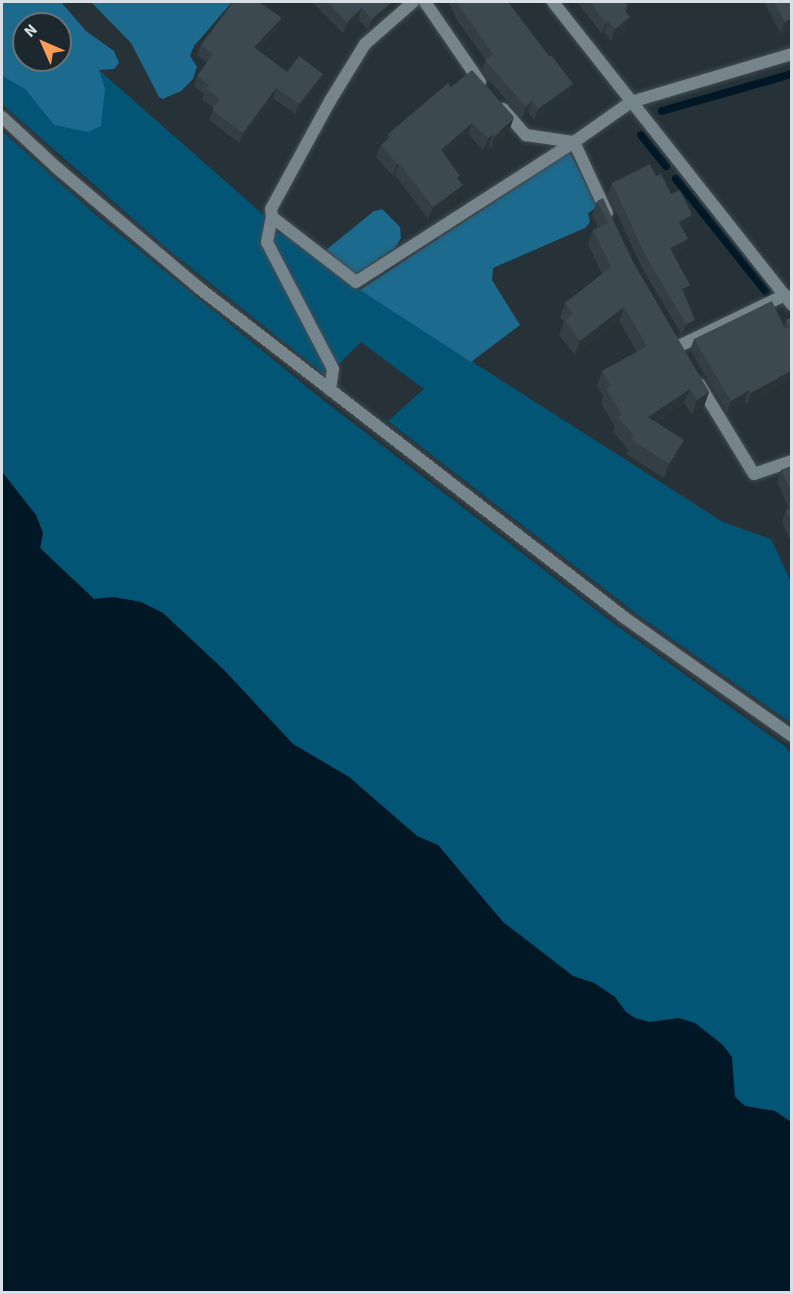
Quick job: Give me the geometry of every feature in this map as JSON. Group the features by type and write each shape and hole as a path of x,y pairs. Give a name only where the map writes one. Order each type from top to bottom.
{"street":[{"path":"330,390 333,369 267,242 272,217 271,210 330,100 365,44 412,2"},
{"path":"425,2 468,69 526,135 574,142"},
{"path":"553,2 788,300 678,347"},
{"path":"272,217 356,282 574,142 631,102 792,54"},
{"path":"2,117 57,168 199,288 624,618 792,736"},
{"path":"574,142 612,222"},
{"path":"694,376 754,474 792,461"}],"shaded area":[{"path":"2,2 61,2 70,12 12,12 12,72 72,72 72,15 86,31 114,51 119,63 114,69 99,70 105,89 101,126 88,132 54,125 25,89 2,76"},
{"path":"91,2 232,2 194,46 190,56 197,67 193,79 181,91 163,99 159,97 131,43"},
{"path":"99,70 266,217 260,243 327,369 324,374 171,252 2,104 2,76 25,89 54,125"},
{"path":"2,131 96,215 318,396 613,623 786,747 792,757 791,1122 775,1111 745,1106 735,1097 732,1088 732,1057 679,1018 650,1022 635,1018 626,1012 615,997 594,983 573,976 503,922 438,845 417,836 349,777 293,744 224,670 163,613 141,602 113,597 94,599 40,548 43,533 36,515 2,472"},
{"path":"570,152 597,207 588,213 590,222 585,228 493,268 492,280 520,325 471,362 360,290"},
{"path":"382,209 400,227 401,238 395,248 356,274 326,250 374,211"},
{"path":"282,232 360,290 723,522 771,539 791,582 791,723 638,615 388,421 424,389 361,342 337,366 273,244 274,235"},
{"path":"2,472 36,515 43,533 40,548 94,599 113,597 141,602 163,613 224,670 293,744 349,777 417,836 438,845 503,922 573,976 594,983 615,997 626,1012 635,1018 650,1022 679,1018 695,1023 723,1045 732,1057 735,1097 745,1106 775,1111 791,1122 791,1292 2,1292"}],"building":[{"path":"233,2 259,2 282,18 254,47 287,72 299,56 323,74 299,104 276,88 243,133 212,110 220,99 206,89 209,85 197,76 213,54 201,45"},
{"path":"327,2 392,2 372,19 362,8 347,22"},
{"path":"457,2 508,2 573,84 538,109 532,101 526,107 485,60 493,54"},
{"path":"590,2 625,2 628,5 624,9 630,17 615,29 608,21 606,23"},
{"path":"774,2 792,2 792,18 785,22"},
{"path":"472,70 514,117 495,136 493,134 488,138 472,123 441,150 460,176 457,178 463,185 433,207 399,163 397,164 381,145 391,137 388,134 448,83 451,87"},
{"path":"650,164 656,176 661,174 671,194 680,190 692,215 679,222 688,239 670,248 690,285 682,289 695,320 686,324 646,257 612,183"},
{"path":"603,198 633,262 709,392 697,400 690,389 648,417 684,440 669,464 631,439 634,436 618,417 622,414 606,389 611,386 602,371 647,346 624,307 580,341 565,320 573,314 565,303 611,267 593,230 608,223 597,201"},
{"path":"772,301 785,329 789,327 786,320 792,317 792,370 751,393 749,390 731,401 694,339"},
{"path":"792,466 792,493 781,470"},
{"path":"792,508 792,523 786,510"}],"waterway":[{"path":"662,111 792,74"},
{"path":"641,135 666,166"},
{"path":"676,179 767,293"}]}
